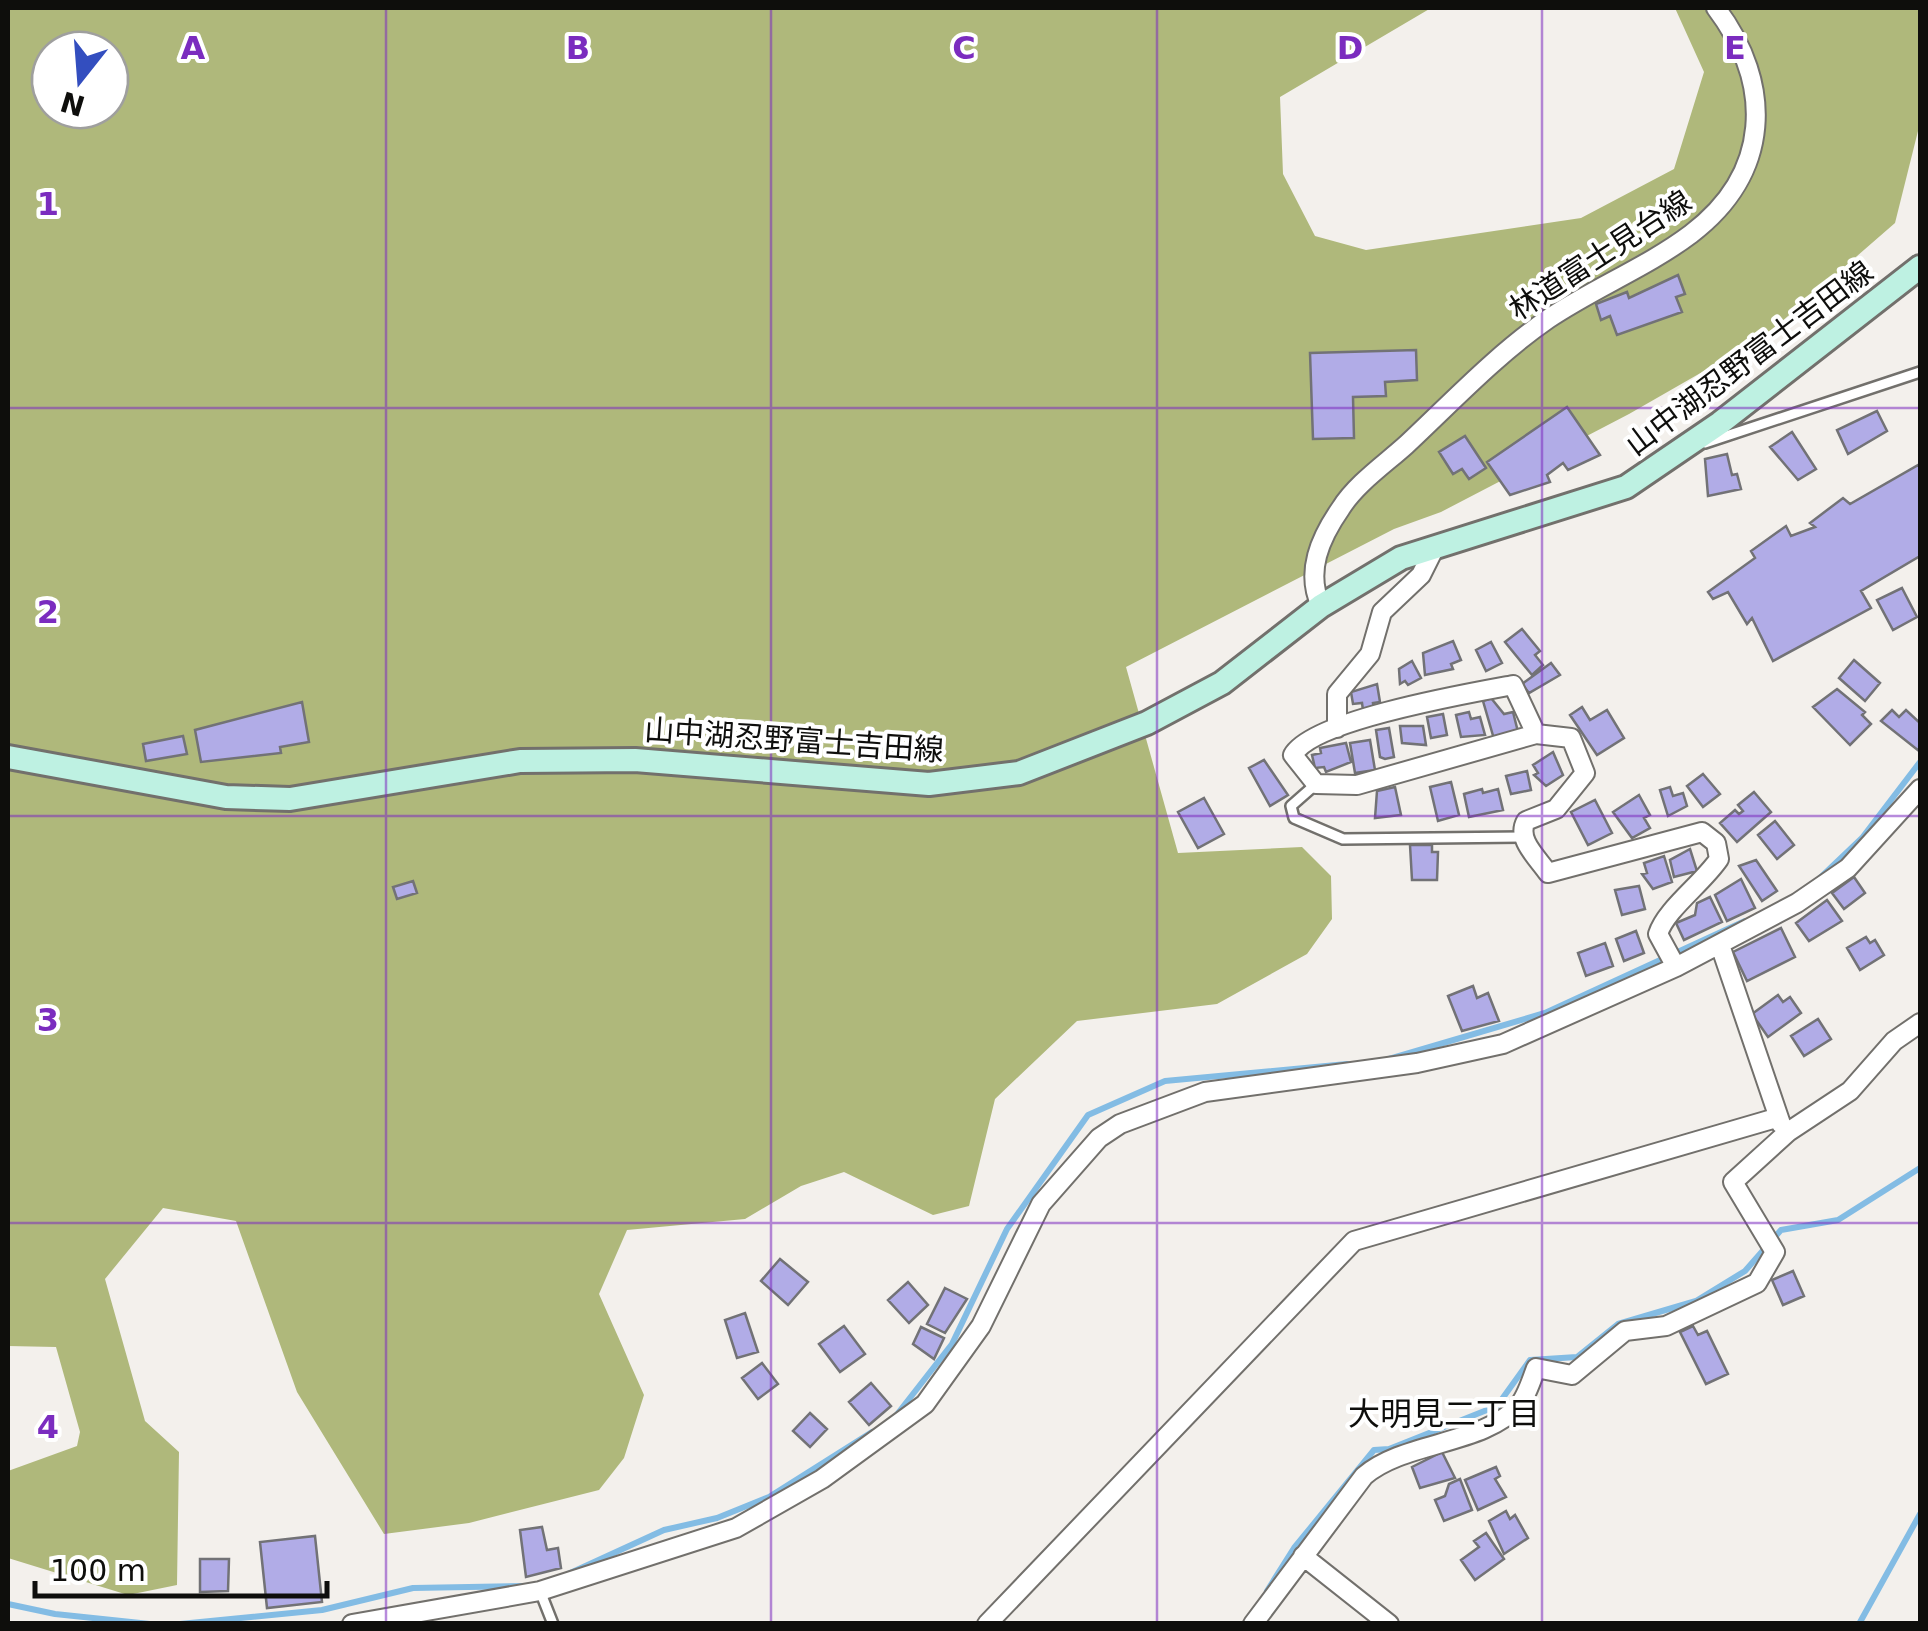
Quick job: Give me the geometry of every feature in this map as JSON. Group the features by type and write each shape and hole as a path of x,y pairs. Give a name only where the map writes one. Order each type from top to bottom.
{"main road":[{"name":"山中湖忍野富士吉田線","path":"8,757 148,786 258,798 354,792 520,761 635,760 929,784 1019,773 1146,723 1222,683 1322,606 1401,558 1626,487 1686,446 1920,267"}],"street":[{"name":"林道富士見台線","path":"1322,606 1313,589 1315,562 1342,504 1512,346 1690,235 1742,178 1757,128 1757,91 1732,29 1716,8"},
{"path":"1337,728 1337,694 1370,654 1382,612 1421,575 1436,547"},
{"path":"1536,734 1513,685 1448,696 1337,728 1300,744 1294,756 1316,784 1358,785 1536,734 1571,738 1585,773 1556,809 1526,821 1522,836 1548,872 1702,832 1716,843 1719,859 1681,906 1664,917 1658,934 1676,967"},
{"path":"352,1624 540,1591 736,1528 822,1479 925,1404 981,1326 1041,1204 1099,1138 1132,1118 1204,1092 1416,1064 1503,1044 1720,945 1848,868 1920,788"},
{"path":"1720,945 1782,1125"},
{"path":"987,1624 1354,1241 1782,1125 1850,1091 1894,1041 1920,1023"},
{"path":"1253,1624 1380,1462 1475,1432 1520,1405 1536,1368 1572,1375 1625,1331 1666,1326 1757,1283 1775,1252 1732,1182 1782,1125"},
{"path":"1303,1556 1389,1624"}],"lane":[{"path":"1686,446 1725,439 1920,372"},
{"path":"1316,784 1291,806 1294,818 1344,839 1522,836"},
{"path":"540,1591 553,1624"}],"green space":[{"path":"8,8 1431,8 1280,97 1283,174 1315,236 1366,250 1581,218 1674,169 1704,72 1675,8 1920,8 1920,123 1895,223 1765,336 1629,414 1441,512 1394,529 1126,667 1178,853 1302,847 1331,876 1332,919 1307,954 1217,1004 1077,1021 995,1099 969,1206 933,1215 844,1172 801,1186 745,1219 627,1230 599,1294 644,1395 624,1458 599,1490 469,1523 384,1534 297,1392 236,1221 163,1208 105,1279 145,1421 179,1452 177,1585 128,1595 8,1558 8,1471 77,1446 80,1432 56,1347 8,1346"}],"building":[{"path":"1678,275 1685,294 1676,297 1682,312 1617,335 1610,316 1601,320 1596,304 1627,292 1629,298"},
{"path":"1416,350 1417,380 1385,382 1386,396 1353,397 1354,438 1313,439 1310,353"},
{"path":"1567,407 1600,455 1568,470 1563,463 1547,475 1550,482 1510,495 1487,462"},
{"path":"1877,411 1887,431 1848,454 1837,430"},
{"path":"1792,432 1816,469 1798,480 1770,447"},
{"path":"1465,436 1486,468 1469,479 1462,469 1453,474 1439,452"},
{"path":"1727,454 1732,475 1737,474 1741,489 1708,496 1705,459"},
{"path":"1920,464 1920,556 1861,591 1871,608 1773,661 1752,618 1747,624 1728,592 1713,599 1708,592 1755,558 1751,551 1786,526 1791,536 1815,527 1810,523 1843,498 1850,504"},
{"path":"1902,588 1917,617 1893,630 1877,600"},
{"path":"1522,629 1540,651 1535,655 1543,665 1532,675 1505,642"},
{"path":"1453,641 1461,660 1451,664 1453,669 1425,675 1423,653"},
{"path":"1491,642 1502,663 1486,671 1476,650"},
{"path":"1854,660 1880,683 1865,701 1839,678"},
{"path":"1412,661 1421,678 1408,685 1405,681 1400,684 1399,669"},
{"path":"1551,663 1560,675 1529,693 1522,684"},
{"path":"1377,684 1380,702 1373,703 1374,709 1363,710 1362,703 1353,704 1351,692"},
{"path":"1837,689 1865,712 1862,715 1871,724 1850,745 1813,707"},
{"path":"1491,698 1504,714 1513,712 1518,732 1494,739 1483,701"},
{"path":"302,702 309,742 280,747 281,753 201,762 195,730"},
{"path":"1582,707 1590,720 1607,710 1624,738 1597,755 1570,715"},
{"path":"1892,710 1899,717 1906,710 1920,723 1919,751 1881,721"},
{"path":"1469,712 1471,719 1480,717 1485,735 1461,737 1456,715"},
{"path":"1443,714 1447,735 1431,738 1427,717"},
{"path":"1400,726 1423,726 1426,745 1402,743"},
{"path":"1389,728 1394,757 1385,759 1380,757 1376,730"},
{"path":"183,736 187,754 146,761 143,744"},
{"path":"1370,740 1375,770 1355,773 1350,743"},
{"path":"1346,743 1351,762 1326,772 1324,767 1315,768 1312,755 1321,753 1320,748"},
{"path":"1553,752 1563,775 1546,786 1534,775 1538,773 1533,765"},
{"path":"1264,760 1288,795 1270,806 1249,768"},
{"path":"1527,771 1531,790 1511,794 1506,776"},
{"path":"1703,774 1720,794 1703,807 1687,786"},
{"path":"1451,782 1459,815 1438,821 1430,787"},
{"path":"1395,787 1401,815 1375,818 1377,791"},
{"path":"1670,787 1673,796 1683,793 1687,806 1668,816 1660,790"},
{"path":"1482,789 1483,793 1498,789 1503,810 1469,817 1464,794"},
{"path":"1754,792 1771,812 1737,842 1720,823 1735,810 1739,814 1743,811 1738,805"},
{"path":"1639,795 1650,815 1644,818 1650,828 1632,838 1613,812"},
{"path":"1204,798 1224,834 1198,848 1178,812"},
{"path":"1595,800 1612,833 1588,845 1571,812"},
{"path":"1775,821 1794,845 1777,859 1758,835"},
{"path":"1410,845 1432,845 1432,852 1438,852 1437,880 1412,880"},
{"path":"1690,849 1697,871 1674,877 1670,860"},
{"path":"1664,856 1672,882 1653,889 1642,874 1647,873 1644,863"},
{"path":"1756,860 1777,891 1762,901 1739,866"},
{"path":"1854,877 1865,893 1844,909 1832,893"},
{"path":"1741,879 1755,908 1727,921 1715,895"},
{"path":"413,881 417,893 397,899 393,887"},
{"path":"1639,886 1645,909 1622,915 1615,890"},
{"path":"1710,897 1722,922 1684,940 1676,923 1695,915 1697,903"},
{"path":"1827,900 1842,921 1809,941 1796,923"},
{"path":"1781,928 1795,957 1747,981 1733,952"},
{"path":"1636,931 1644,953 1624,961 1616,939"},
{"path":"1866,937 1870,943 1875,940 1884,955 1860,970 1847,948"},
{"path":"1605,943 1613,966 1586,976 1578,953"},
{"path":"1473,986 1477,998 1488,993 1499,1021 1462,1031 1448,996"},
{"path":"1778,995 1783,1002 1790,997 1801,1013 1768,1037 1752,1014"},
{"path":"1818,1019 1831,1039 1804,1056 1791,1036"},
{"path":"780,1259 808,1282 788,1305 761,1281"},
{"path":"1793,1271 1804,1296 1783,1305 1772,1280"},
{"path":"908,1282 928,1305 909,1323 888,1300"},
{"path":"945,1288 967,1299 945,1333 927,1324"},
{"path":"745,1313 758,1352 737,1358 725,1320"},
{"path":"844,1326 865,1354 840,1372 819,1344"},
{"path":"1693,1326 1698,1335 1707,1331 1728,1374 1706,1384 1680,1332"},
{"path":"921,1327 944,1338 934,1359 913,1344"},
{"path":"762,1363 778,1384 758,1399 742,1378"},
{"path":"871,1383 891,1406 869,1425 849,1402"},
{"path":"810,1413 827,1429 810,1447 793,1431"},
{"path":"1442,1452 1455,1478 1420,1488 1412,1467"},
{"path":"1496,1467 1500,1476 1495,1479 1506,1497 1478,1510 1465,1480"},
{"path":"1460,1479 1472,1510 1444,1521 1435,1500 1445,1496 1449,1484"},
{"path":"1506,1511 1510,1519 1515,1515 1528,1538 1504,1554 1489,1521"},
{"path":"542,1527 547,1550 558,1548 561,1568 526,1577 520,1530"},
{"path":"1486,1533 1504,1559 1475,1580 1461,1560 1479,1547 1474,1541"},
{"path":"315,1536 322,1602 267,1608 260,1542"},
{"path":"200,1559 229,1559 228,1591 200,1592"}],"waterway":[{"path":"1820,878 1862,838 1920,762"},
{"path":"1389,1059 1545,1013 1745,921"},
{"path":"895,1417 952,1344 1007,1229 1088,1115 1165,1081 1347,1064"},
{"path":"1267,1591 1294,1548 1374,1450 1389,1449 1497,1406 1530,1360 1577,1357 1618,1324 1696,1301 1745,1271 1781,1230 1838,1220 1920,1168"},
{"path":"568,1574 664,1530 717,1518 769,1497 872,1432"},
{"path":"1859,1624 1920,1514"},
{"path":"180,1624 322,1610 413,1588 528,1586"},
{"path":"8,1604 55,1614 150,1624"}],"district":[{"name":"大明見二丁目","path":"1444,1414"}]}
